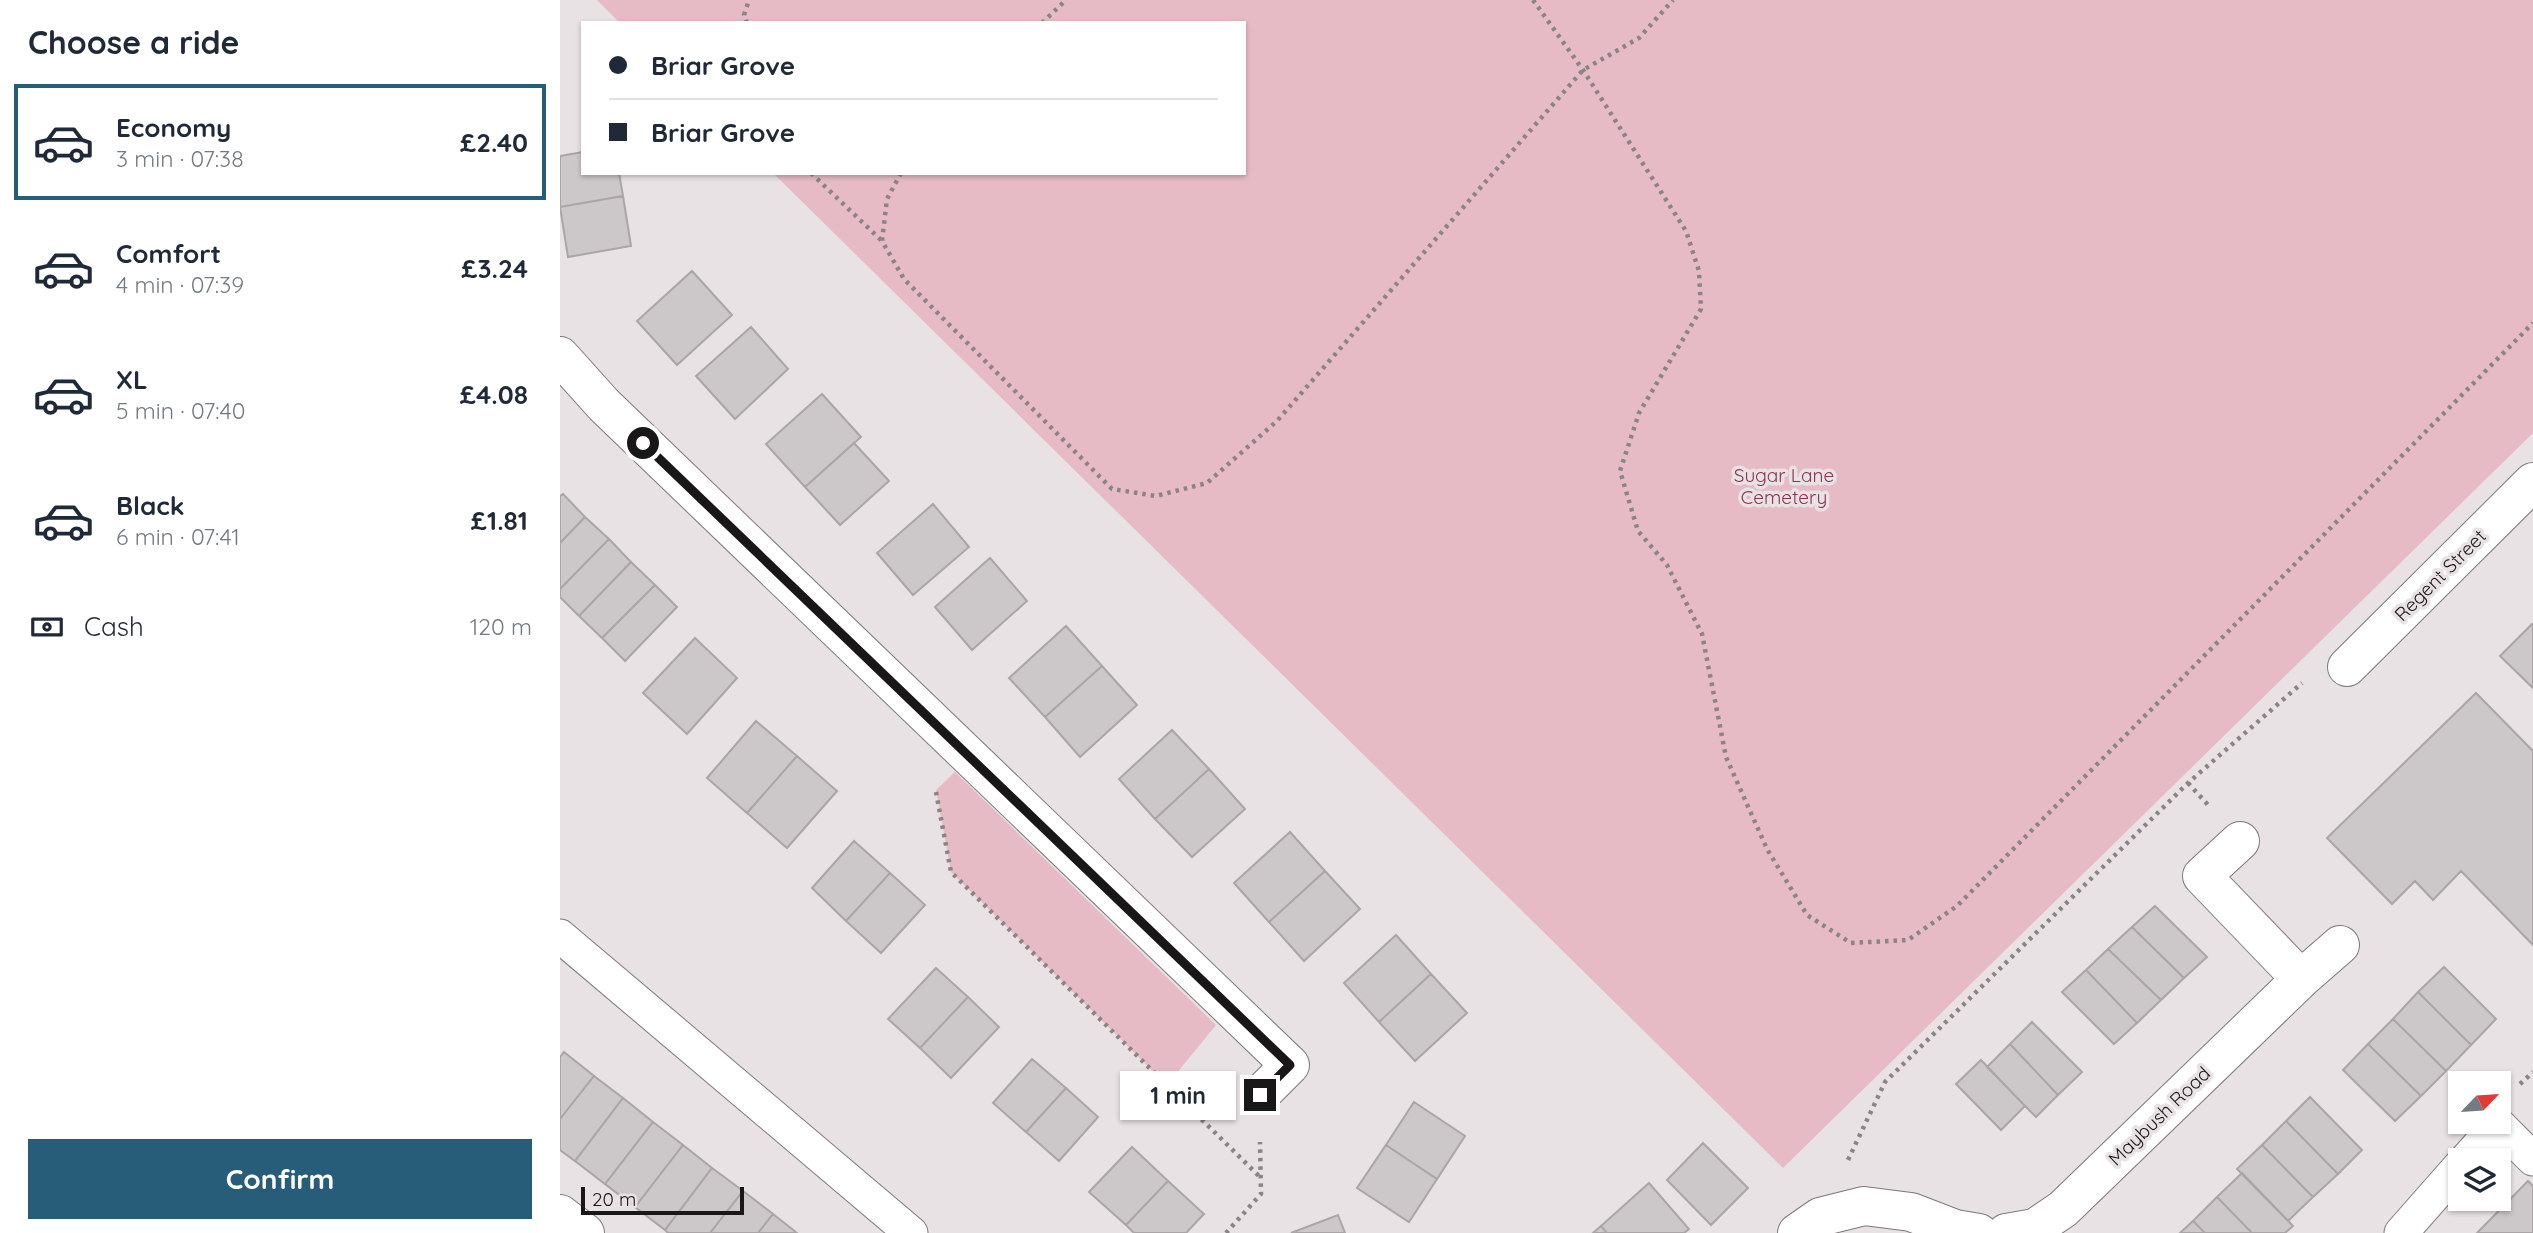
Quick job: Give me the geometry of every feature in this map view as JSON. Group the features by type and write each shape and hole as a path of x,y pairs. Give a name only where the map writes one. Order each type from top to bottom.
{"street":[{"path":"560,356 614,414 1290,1065 1260,1095"},
{"name":"Regent Street","path":"2347,667 2533,482"},
{"path":"2239,841 2202,876 2301,979"},
{"name":"Maybush Road","path":"2006,1233 2035,1228 2063,1209 2301,979 2340,945"},
{"path":"1809,1225 1864,1206 1911,1212 1955,1229 1979,1233"},
{"path":"560,1214 585,1233"}],"lane":[{"path":"560,936 911,1233"},
{"path":"2477,1148 2498,1124 2533,1159"},
{"path":"2401,1233 2448,1180"}],"path":[{"path":"746,21 744,15 749,0"},
{"path":"1044,21 1066,0"},
{"path":"1533,0 1583,70 1686,231 1699,271 1701,309 1639,413 1620,471 1638,531 1667,565 1702,634 1726,757 1767,849 1807,915 1852,943 1908,940 1958,906 2533,323"},
{"path":"813,175 882,241 904,279 1112,489 1156,496 1207,483 1277,421 1583,70 1639,38 1673,0"},
{"path":"882,241 887,199 900,175"},
{"path":"1809,1225 1885,1082 2188,783 2328,660 2341,673 2347,667"},
{"path":"936,790 951,872 1261,1178"},
{"path":"1226,1233 1261,1194 1260,1095"}],"green space":[{"name":"Sugar Lane Cemetery","path":"597,0 2533,0 2533,433 1783,1168 775,175 1246,175 1246,21 618,21"},
{"path":"955,772 1216,1025 1167,1085 951,872 936,790"}],"building":[{"path":"581,152 581,175 619,175 623,196 560,207 560,156"},
{"path":"623,196 631,246 568,257 560,207"},
{"path":"692,271 732,315 677,365 637,321"},
{"path":"751,327 788,369 735,419 696,376"},
{"path":"822,394 861,437 805,487 766,444"},
{"path":"854,443 889,481 840,525 805,487"},
{"path":"563,494 585,517 560,543 560,496"},
{"path":"933,504 969,547 913,595 877,553"},
{"path":"585,517 609,539 560,589 560,543"},
{"path":"609,539 631,562 579,616 560,597 560,589"},
{"path":"990,558 1027,601 972,650 935,607"},
{"path":"631,562 655,585 602,638 579,616"},
{"path":"655,585 677,607 625,661 602,638"},
{"path":"2533,625 2533,688 2500,656"},
{"path":"1066,626 1102,666 1045,717 1009,678"},
{"path":"695,638 737,678 687,734 643,693"},
{"path":"1102,666 1137,705 1080,757 1045,717"},
{"path":"2476,693 2533,751 2533,945 2461,871 2433,900 2415,881 2392,904 2327,838"},
{"path":"756,721 797,756 747,813 707,778"},
{"path":"1172,730 1209,769 1155,819 1119,779"},
{"path":"797,756 837,791 787,848 747,813"},
{"path":"1209,769 1245,809 1192,857 1155,819"},
{"path":"1290,832 1325,871 1269,922 1234,883"},
{"path":"854,841 890,873 846,921 812,888"},
{"path":"1325,871 1360,909 1304,961 1269,922"},
{"path":"890,873 925,905 881,953 846,921"},
{"path":"2155,906 2207,957 2184,978 2132,927"},
{"path":"2132,927 2184,978 2161,1000 2108,949"},
{"path":"1396,935 1431,974 1379,1022 1344,983"},
{"path":"2108,949 2161,1000 2137,1023 2086,970"},
{"path":"2444,967 2496,1019 2471,1045 2418,992"},
{"path":"936,968 968,997 920,1048 888,1019"},
{"path":"2086,970 2137,1023 2114,1044 2062,992"},
{"path":"1431,974 1467,1013 1415,1061 1379,1022"},
{"path":"2418,992 2471,1045 2446,1071 2393,1019"},
{"path":"968,997 999,1027 951,1078 920,1048"},
{"path":"2393,1019 2446,1071 2421,1096 2368,1044"},
{"path":"2032,1022 2082,1072 2058,1095 2010,1044"},
{"path":"2010,1044 2058,1095 2036,1117 1987,1067"},
{"path":"2368,1044 2421,1096 2395,1121 2343,1070"},
{"path":"564,1052 594,1076 560,1119 560,1057"},
{"path":"1032,1059 1066,1088 1026,1132 993,1103"},
{"path":"1981,1060 2025,1106 2001,1130 1956,1084"},
{"path":"594,1076 623,1098 575,1161 560,1150 560,1119"},
{"path":"1066,1088 1098,1117 1059,1161 1026,1132"},
{"path":"2310,1097 2362,1150 2338,1174 2286,1121"},
{"path":"623,1098 653,1122 605,1184 575,1161"},
{"path":"1414,1102 1465,1136 1437,1179 1386,1145"},
{"path":"2286,1121 2338,1174 2313,1197 2262,1145"},
{"path":"653,1122 683,1145 635,1207 605,1184"},
{"path":"1703,1143 1748,1188 1711,1225 1667,1180"},
{"path":"683,1145 712,1168 665,1230 635,1207"},
{"path":"1386,1145 1437,1179 1409,1222 1357,1188"},
{"path":"2262,1145 2313,1197 2288,1221 2237,1169"},
{"path":"1132,1147 1168,1181 1126,1225 1089,1192"},
{"path":"712,1168 743,1191 710,1233 668,1233 665,1230"},
{"path":"2242,1173 2293,1226 2285,1233 2252,1233 2217,1197"},
{"path":"1168,1181 1204,1214 1186,1233 1134,1233 1126,1225"},
{"path":"2528,1181 2533,1186 2533,1233 2477,1233 2499,1211 2511,1211 2511,1198"},
{"path":"1649,1183 1689,1229 1684,1233 1607,1233 1601,1226"},
{"path":"743,1191 773,1214 758,1233 710,1233"},
{"path":"2217,1197 2252,1233 2205,1233 2193,1221"},
{"path":"773,1214 797,1233 758,1233"},
{"path":"1338,1215 1345,1233 1291,1233"},
{"path":"2193,1221 2205,1233 2180,1233"},
{"path":"1601,1226 1607,1233 1593,1233"}],"route":[{"path":"643,443 1290,1065 1260,1095"}]}
